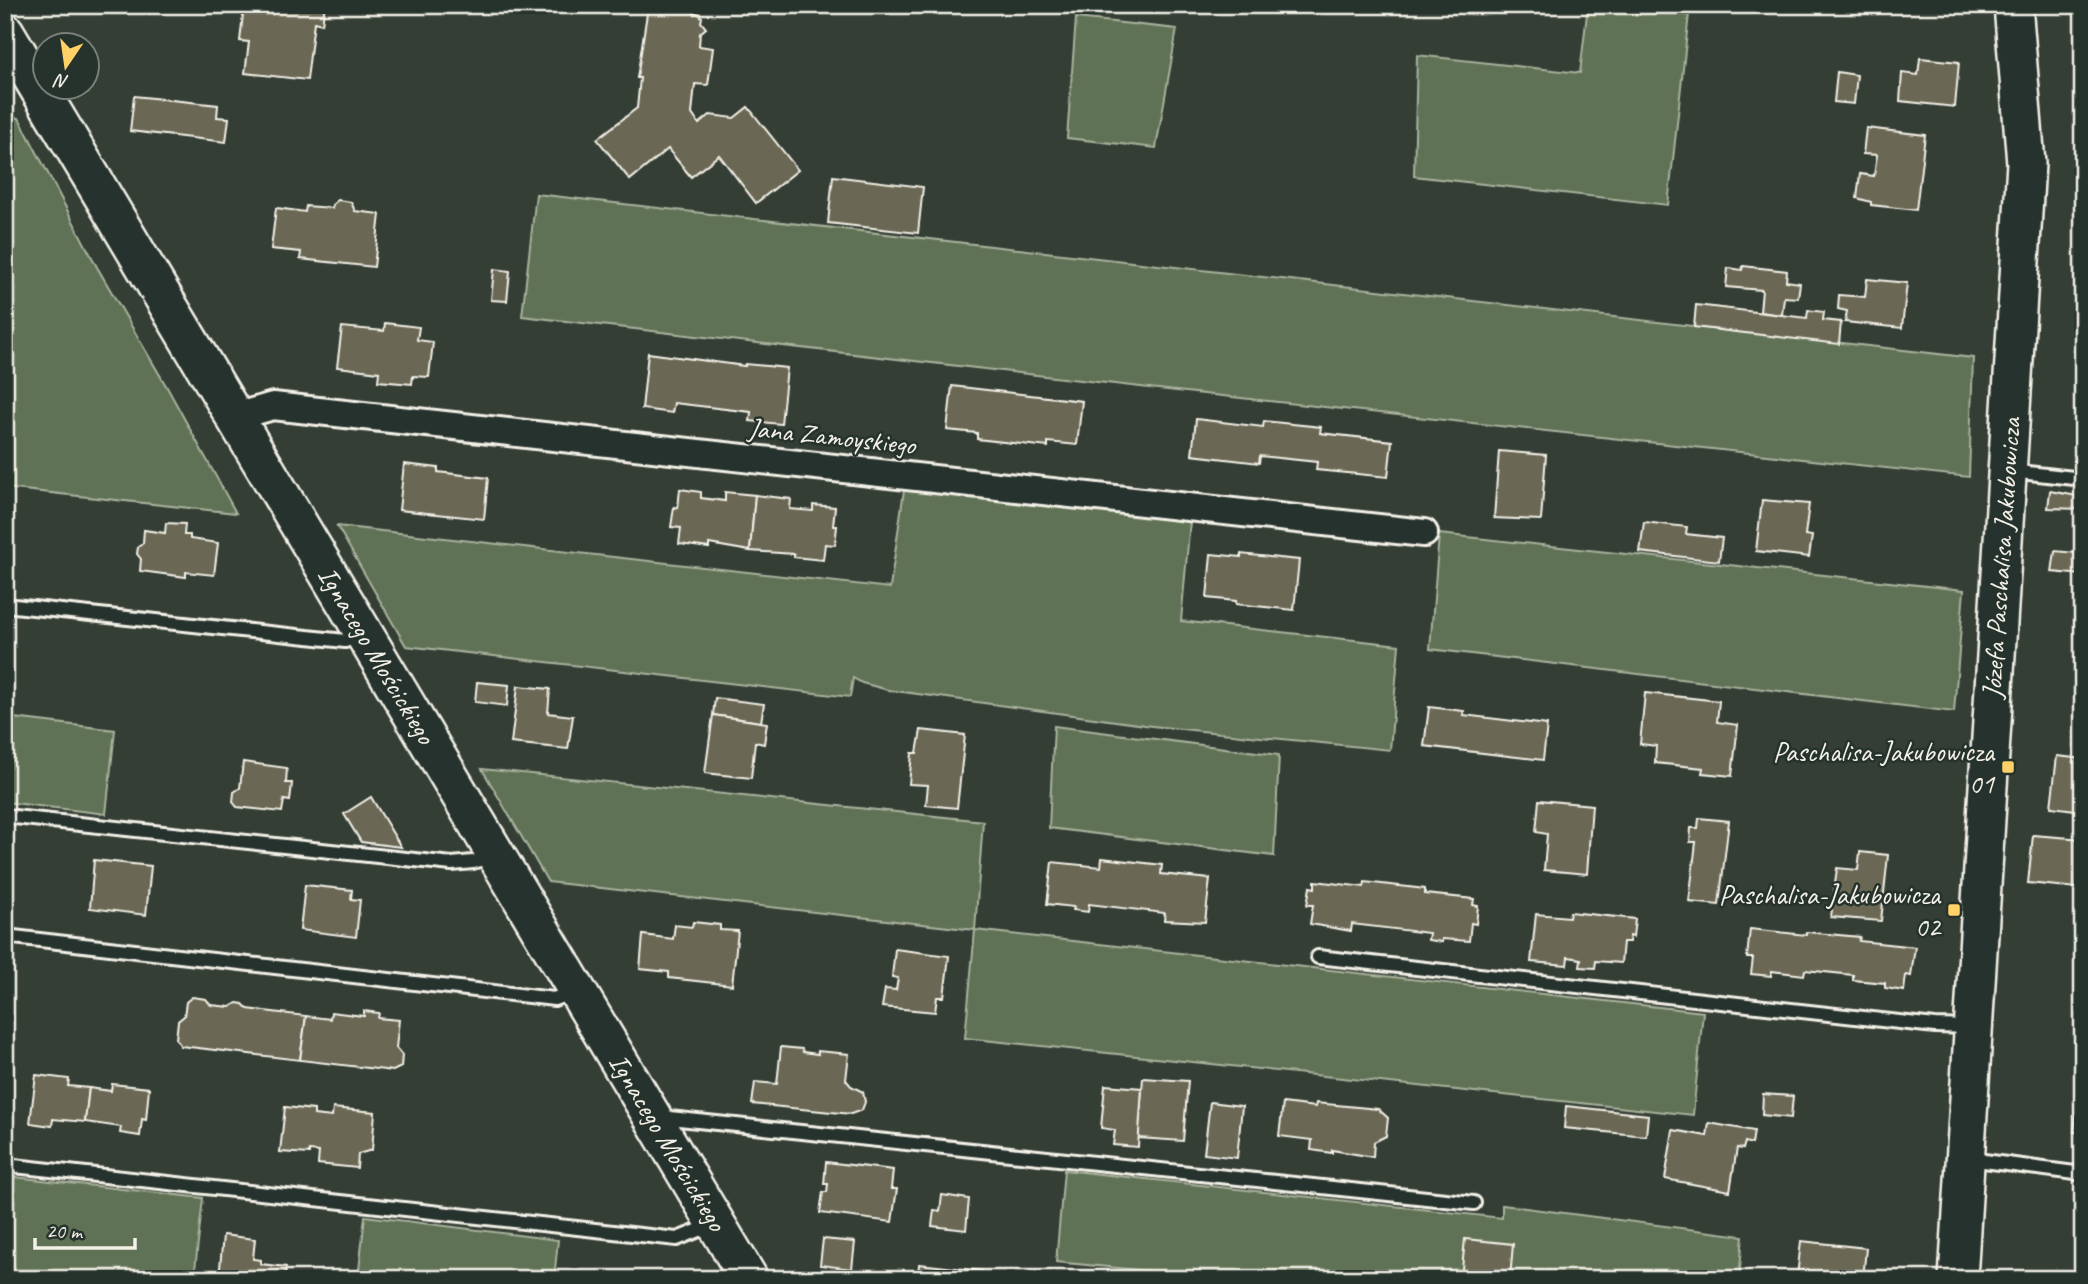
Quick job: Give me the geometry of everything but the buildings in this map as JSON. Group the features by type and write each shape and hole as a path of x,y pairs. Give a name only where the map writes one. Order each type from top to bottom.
{"street":[{"name":"Józefa Paschalisa Jakubowicza","path":"1958,1279 2026,163 2012,5"},
{"name":"Ignacego Mościckiego","path":"5,32 749,1279"},
{"name":"Jana Zamoyskiego","path":"235,417 273,406 1424,533"}],"lane":[{"path":"2007,471 2083,479"},
{"path":"5,605 345,641 365,634"},
{"path":"5,816 452,864 473,862 496,855"},
{"path":"5,936 554,999 577,991"},
{"path":"1318,957 1935,1026 1972,1027"},
{"path":"652,1116 1474,1203"},
{"path":"1965,1158 2083,1174"},
{"path":"5,1165 677,1239 716,1223"}],"green space":[{"path":"1588,5 1690,5 1668,205 1414,176 1417,55 1580,73"},
{"path":"1076,18 1177,29 1156,148 1067,138"},
{"path":"5,117 19,118 97,267 236,513 5,488"},
{"path":"536,194 1973,358 1969,477 1158,389 522,316"},
{"path":"904,490 1190,521 1181,621 1399,645 1390,750 1152,726 888,690 853,678 850,697 406,646 337,526 890,588"},
{"path":"1439,534 1964,590 1954,712 1430,649"},
{"path":"5,717 115,730 106,814 5,802"},
{"path":"1054,726 1279,755 1274,856 1049,828"},
{"path":"482,769 983,821 975,930 548,882"},
{"path":"975,930 1703,1012 1693,1115 965,1038"},
{"path":"1064,1170 1502,1218 1502,1205 1743,1236 1739,1279 1232,1279 1056,1262"},
{"path":"5,1176 203,1198 194,1279 5,1279"},
{"path":"365,1216 558,1240 554,1279 358,1279"}],"place":[{"name":"Paschalisa-Jakubowicza 01","path":"2008,767"},
{"name":"Paschalisa-Jakubowicza 02","path":"1954,910"}]}
